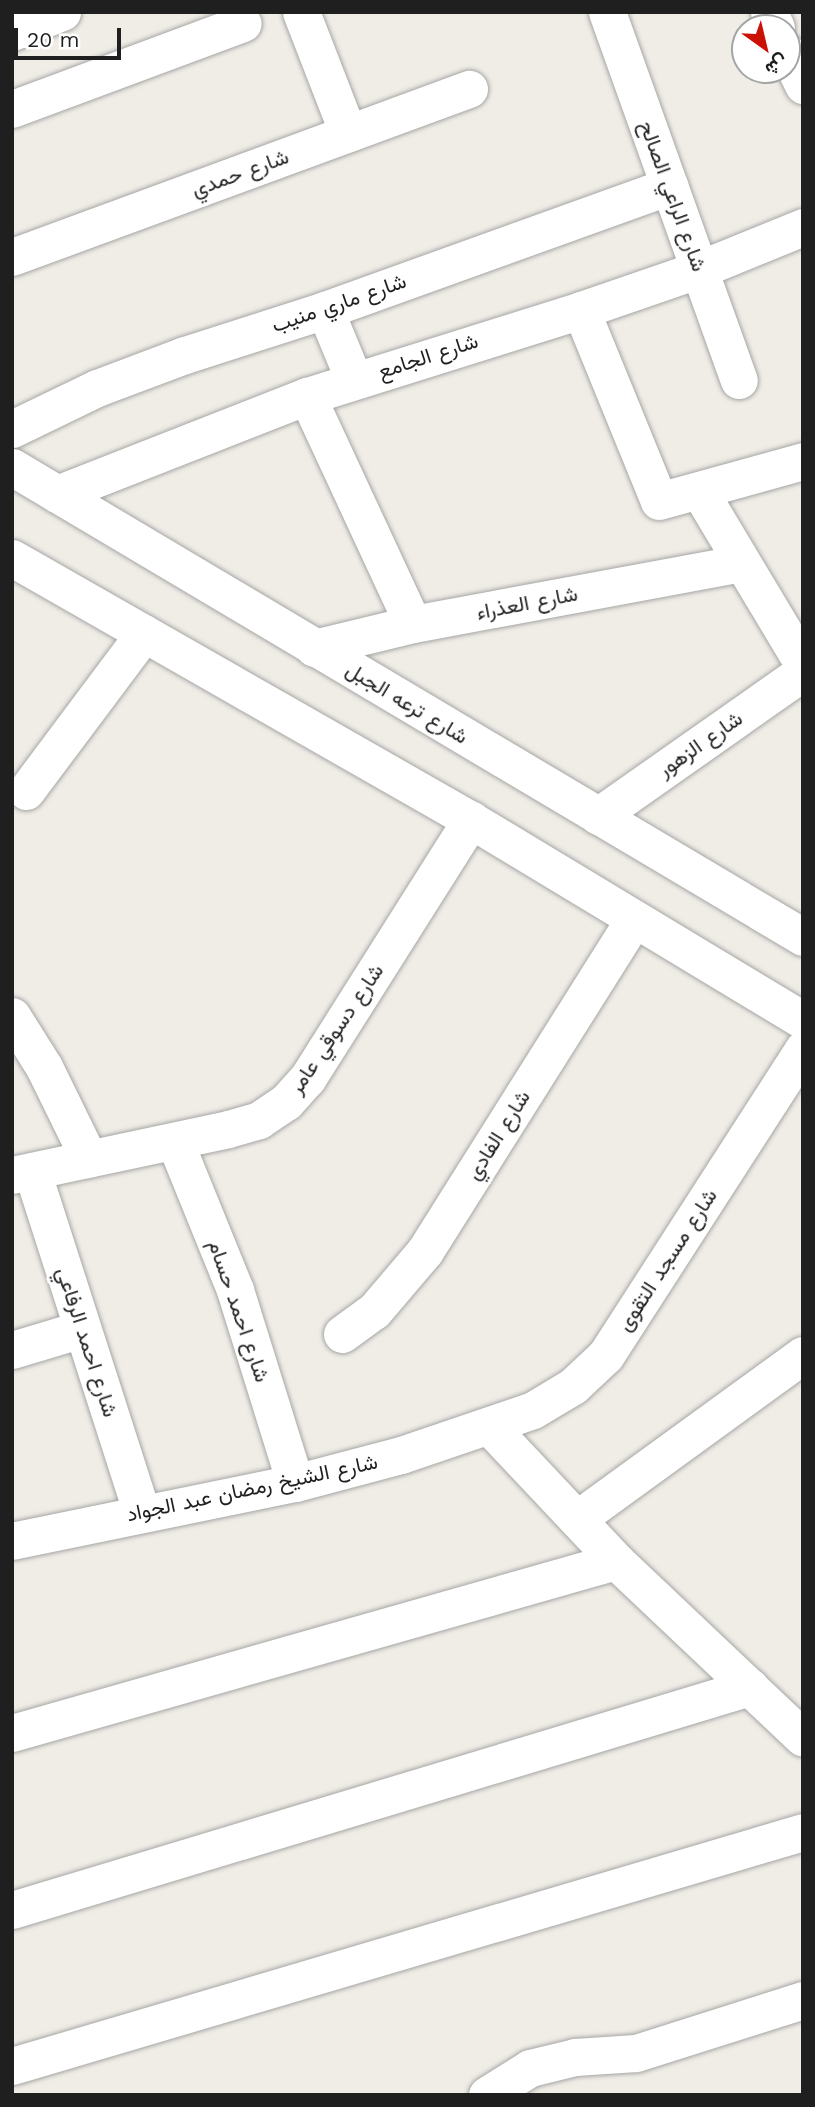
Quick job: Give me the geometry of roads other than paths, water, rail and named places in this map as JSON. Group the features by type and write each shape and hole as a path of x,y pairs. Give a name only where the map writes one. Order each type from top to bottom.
{"street":[{"path":"12,32 62,12"},
{"path":"301,12 348,133"},
{"name":"شارع الراعي الصالح","path":"607,12 739,380"},
{"path":"12,109 243,23"},
{"name":"شارع حمدي","path":"12,257 469,89"},
{"name":"شارع ماري منيب","path":"12,429 97,388 325,310 669,186"},
{"name":"شارع الجامع","path":"57,494 307,396 581,310 699,269 803,227"},
{"path":"325,310 354,380"},
{"path":"581,310 655,496 666,502 803,461"},
{"path":"307,396 414,624"},
{"name":"شارع ترعه الجبل","path":"12,467 803,937"},
{"path":"700,492 803,664"},
{"path":"12,558 471,820 803,1020"},
{"name":"شارع العذراء","path":"314,648 414,624 741,563"},
{"path":"26,791 144,633"},
{"name":"شارع الزهور","path":"598,816 803,672"},
{"name":"شارع دسوقي عامر","path":"22,1173 174,1142 259,1120 286,1102 307,1079 471,820"},
{"name":"شارع الفادي","path":"342,1334 374,1311 425,1251 634,919"},
{"path":"12,1016 44,1068 89,1159"},
{"name":"شارع مسجد التقوى","path":"489,1426 533,1410 573,1386 606,1355 803,1049"},
{"name":"شارع احمد حسام","path":"174,1142 235,1290 295,1483"},
{"name":"شارع احمد الرفاعي","path":"22,1173 82,1329 142,1513"},
{"path":"12,1350 82,1329"},
{"path":"577,1519 803,1355"},
{"path":"489,1426 616,1561 803,1738"},
{"name":"شارع الشيخ رمضان عبد الجواد","path":"12,1541 295,1483 489,1426"},
{"path":"12,1732 616,1561"},
{"path":"12,1910 750,1687"},
{"path":"12,2066 803,1832"},
{"path":"487,2095 530,2067 575,2057 636,2053 803,2000"}]}
